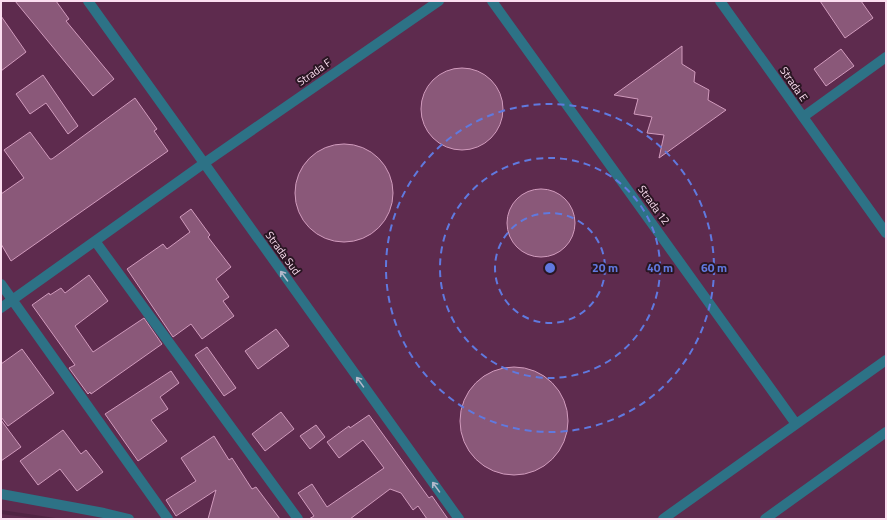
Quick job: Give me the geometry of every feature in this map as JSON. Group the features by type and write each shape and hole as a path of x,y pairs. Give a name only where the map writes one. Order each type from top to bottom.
{"lane":[{"name":"Strada Sud","path":"88,1 203,164 459,519"},
{"name":"Strada F","path":"1,308 203,164 439,1"},
{"name":"Strada 12","path":"492,1 796,424"},
{"name":"Strada E","path":"720,1 803,117 886,57"},
{"path":"803,117 886,233"},
{"path":"95,241 298,519"},
{"path":"1,284 168,519"},
{"path":"663,519 886,360"},
{"path":"765,519 886,432"},
{"path":"1,494 104,512 129,519"}],"shaded area":[{"path":"1,1 886,1 886,519 62,519 1,510"},
{"path":"1,514 41,519 1,519"}],"building":[{"path":"15,1 56,1 69,19 66,21 114,79 93,96"},
{"path":"820,1 861,1 873,18 845,38"},
{"path":"1,16 26,52 1,71"},
{"path":"682,46 682,64 695,72 694,82 709,90 708,100 726,110 659,158 664,135 647,133 652,117 634,114 638,99 614,95"},
{"path":"841,49 854,66 826,86 814,69"},
{"path":"462,68 478,71 491,80 500,93 503,109 500,125 491,138 478,147 462,150 446,147 433,138 424,125 421,109 424,93 433,80 446,71"},
{"path":"43,75 78,126 68,134 46,103 30,114 16,94"},
{"path":"135,98 157,129 154,131 168,151 11,261 1,244 1,194 24,178 4,150 30,132 50,159 52,159"},
{"path":"344,144 363,147 379,158 390,174 393,193 390,212 379,228 363,239 344,242 325,239 309,228 298,212 295,193 298,174 309,158 325,147"},
{"path":"534,189 548,189 560,194 570,204 575,216 575,230 570,242 560,252 548,257 534,257 522,252 512,242 507,230 507,216 512,204 522,194"},
{"path":"191,209 210,235 208,237 231,267 216,279 229,297 223,301 234,316 202,339 191,324 173,337 127,269 163,244 167,249 190,232 180,217"},
{"path":"89,275 108,301 75,326 93,352 144,318 162,344 91,394 90,392 88,394 69,368 75,365 32,305 49,293 50,295 61,288 65,293"},
{"path":"276,329 289,346 258,369 245,351"},
{"path":"207,347 236,388 224,396 195,355"},
{"path":"22,349 54,393 8,426 1,417 1,364"},
{"path":"514,367 535,371 552,383 564,400 568,421 564,442 552,459 535,471 514,475 493,471 476,459 464,442 460,421 464,400 476,383 493,371"},
{"path":"171,371 179,383 160,397 168,409 151,420 167,441 138,461 105,414"},
{"path":"281,412 294,429 265,451 252,434"},
{"path":"369,415 429,498 432,496 448,519 427,519 418,506 413,510 401,493 390,489 350,519 309,519 314,516 298,493 312,484 327,507 384,468 363,440 339,458 327,442 349,426 350,428"},
{"path":"1,420 21,447 1,461"},
{"path":"316,425 325,437 310,449 300,436"},
{"path":"63,430 81,454 86,450 103,472 77,491 60,469 38,485 20,461"},
{"path":"214,436 229,460 232,458 252,489 256,487 280,519 208,519 216,490 176,516 166,500 196,481 181,458"}]}
